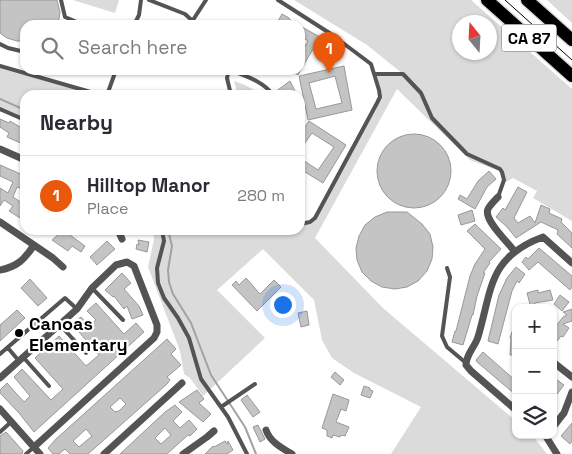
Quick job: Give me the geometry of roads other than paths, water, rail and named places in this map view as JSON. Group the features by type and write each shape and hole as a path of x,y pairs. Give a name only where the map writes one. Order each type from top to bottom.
{"highway":[{"name":"CA 87","path":"487,0 572,76"},
{"name":"CA 87","path":"527,0 572,40"}],"street":[{"path":"0,149 20,158"},
{"path":"498,196 487,210 486,216 515,252"},
{"path":"0,222 53,258 66,270"},
{"path":"512,407 471,371 466,364 467,357 477,340 489,290 504,262 515,252 543,237 572,263"},
{"path":"0,270 11,268 25,259 34,245"},
{"path":"0,378 77,309 92,288 116,265 123,262 131,264 136,269 157,325 157,332 154,338 34,447"},
{"path":"557,365 572,377"},
{"path":"104,454 182,383"},
{"path":"557,422 564,413 572,392"},
{"path":"0,409 40,454"},
{"path":"266,430 274,443 292,454"},
{"path":"183,454 214,431"},
{"path":"548,439 557,454"}],"lane":[{"path":"61,0 65,18 70,20"},
{"path":"136,20 141,0"},
{"path":"149,0 173,8 193,20 206,0"},
{"path":"278,0 331,34 371,64 376,74 380,97 315,218 305,223"},
{"path":"331,34 322,53 326,59 345,45"},
{"path":"0,44 20,51"},
{"path":"0,66 20,72"},
{"path":"376,74 403,74 421,93 432,118 467,154 500,169 504,174 504,180 498,196"},
{"path":"31,75 84,90"},
{"path":"109,90 114,75"},
{"path":"228,75 230,90"},
{"path":"241,75 270,90"},
{"path":"0,109 20,118"},
{"path":"163,235 164,241 157,268 158,283 164,298 178,318 188,338 202,379 222,407 247,454"},
{"path":"446,268 450,277 442,336 447,347 466,364"},
{"path":"92,288 123,320"},
{"path":"0,354 65,298 77,309"},
{"path":"59,324 86,353"},
{"path":"8,348 49,386"},
{"path":"222,407 255,384"},
{"path":"0,432 11,422"},
{"path":"26,454 34,447"}],"waterway":[{"path":"0,99 20,108"},
{"path":"169,235 172,246 168,270 173,294 191,323 211,375 245,427 256,454"}],"tram line":[{"path":"505,0 572,60"}],"place":[{"name":"Hilltop Manor","path":"329,73"},
{"name":"Canoas Elementary","path":"19,333"}]}
